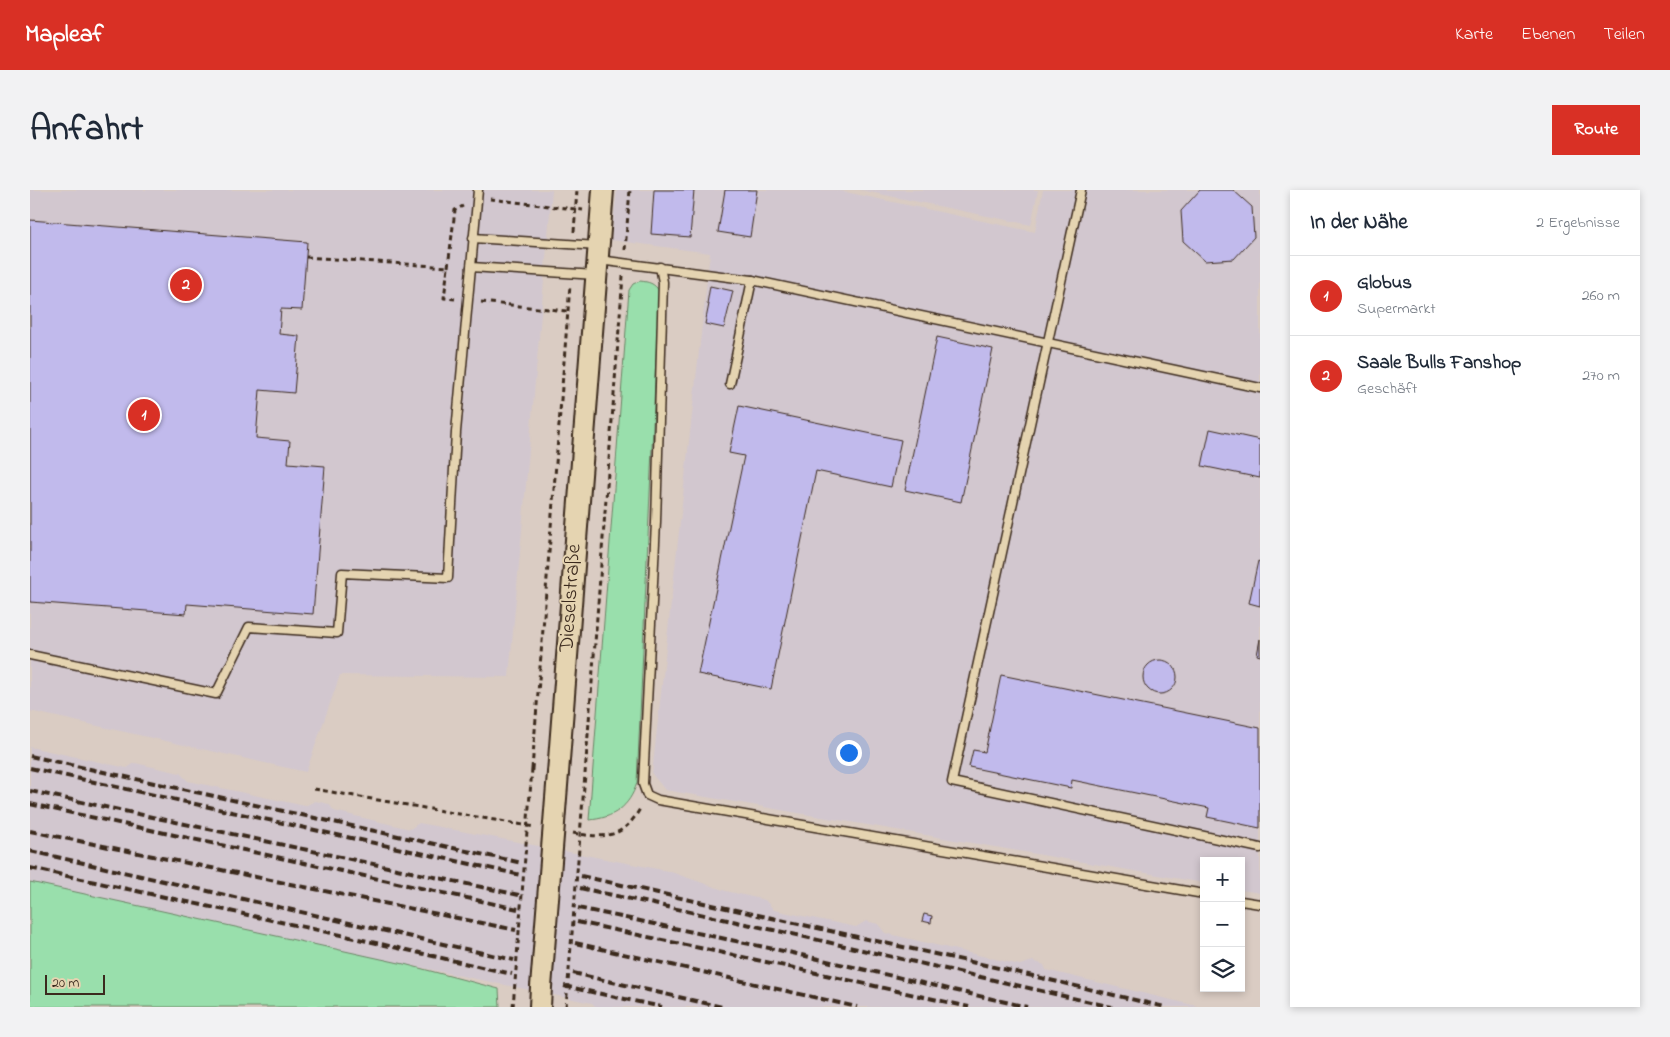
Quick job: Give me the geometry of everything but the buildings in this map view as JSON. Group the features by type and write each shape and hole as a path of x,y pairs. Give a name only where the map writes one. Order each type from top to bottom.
{"street":[{"name":"Dieselstraße","path":"540,1007 603,190"}],"lane":[{"path":"1081,190 952,782 1260,848"},
{"path":"30,655 216,694 248,627 337,633 342,573 448,578 456,432 478,194"},
{"path":"473,238 573,244 597,260 752,280 1260,388"},
{"path":"471,267 571,273 597,260"},
{"path":"660,267 663,282 656,522 643,784 647,795 668,802 1200,893"},
{"path":"730,384 752,280"},
{"path":"1245,902 1260,904"}],"path":[{"path":"573,244 577,190"},
{"path":"566,1007 630,190"},
{"path":"567,311 444,298 455,210 478,194 576,209 628,213"},
{"path":"306,257 448,267"},
{"path":"513,1007 571,273"},
{"path":"314,789 544,828"},
{"path":"572,833 592,837 612,836 626,828 647,795"}],"shaded area":[{"path":"30,190 552,190 509,677 340,675 306,772 30,711"},
{"path":"617,190 836,190 1035,232 1043,190 1260,190 1260,893 1245,891 1245,857 1200,857 1200,882 665,790 652,774 710,253 611,240"},
{"path":"860,190 1038,190 1031,225"},
{"path":"30,747 127,768 135,763 180,773 188,781 305,806 315,801 329,804 334,811 410,829 419,823 668,871 726,891 765,900 774,910 856,927 866,921 878,924 885,933 1020,965 1033,961 1044,965 1046,970 1201,1007 596,1007 592,1003 30,882"}],"green space":[{"path":"640,281 651,283 659,291 637,783 630,799 619,810 606,817 589,820 629,290 633,284"},
{"path":"30,882 404,964 499,989 500,1007 30,1007"}],"railway":[{"path":"30,756 522,863"},
{"path":"30,768 521,875"},
{"path":"30,791 519,895"},
{"path":"30,804 518,909"},
{"path":"30,831 516,930"},
{"path":"30,851 514,960"},
{"path":"30,868 512,974"},
{"path":"581,876 1003,969 1165,1007"},
{"path":"580,888 1112,1007"},
{"path":"578,908 788,952 1027,1007"},
{"path":"577,922 969,1007"},
{"path":"575,943 857,1007"},
{"path":"573,973 722,1007"},
{"path":"564,986 662,1007"}],"place":[{"name":"Saale Bulls Fanshop","path":"186,285"},
{"name":"Globus","path":"144,415"}]}
